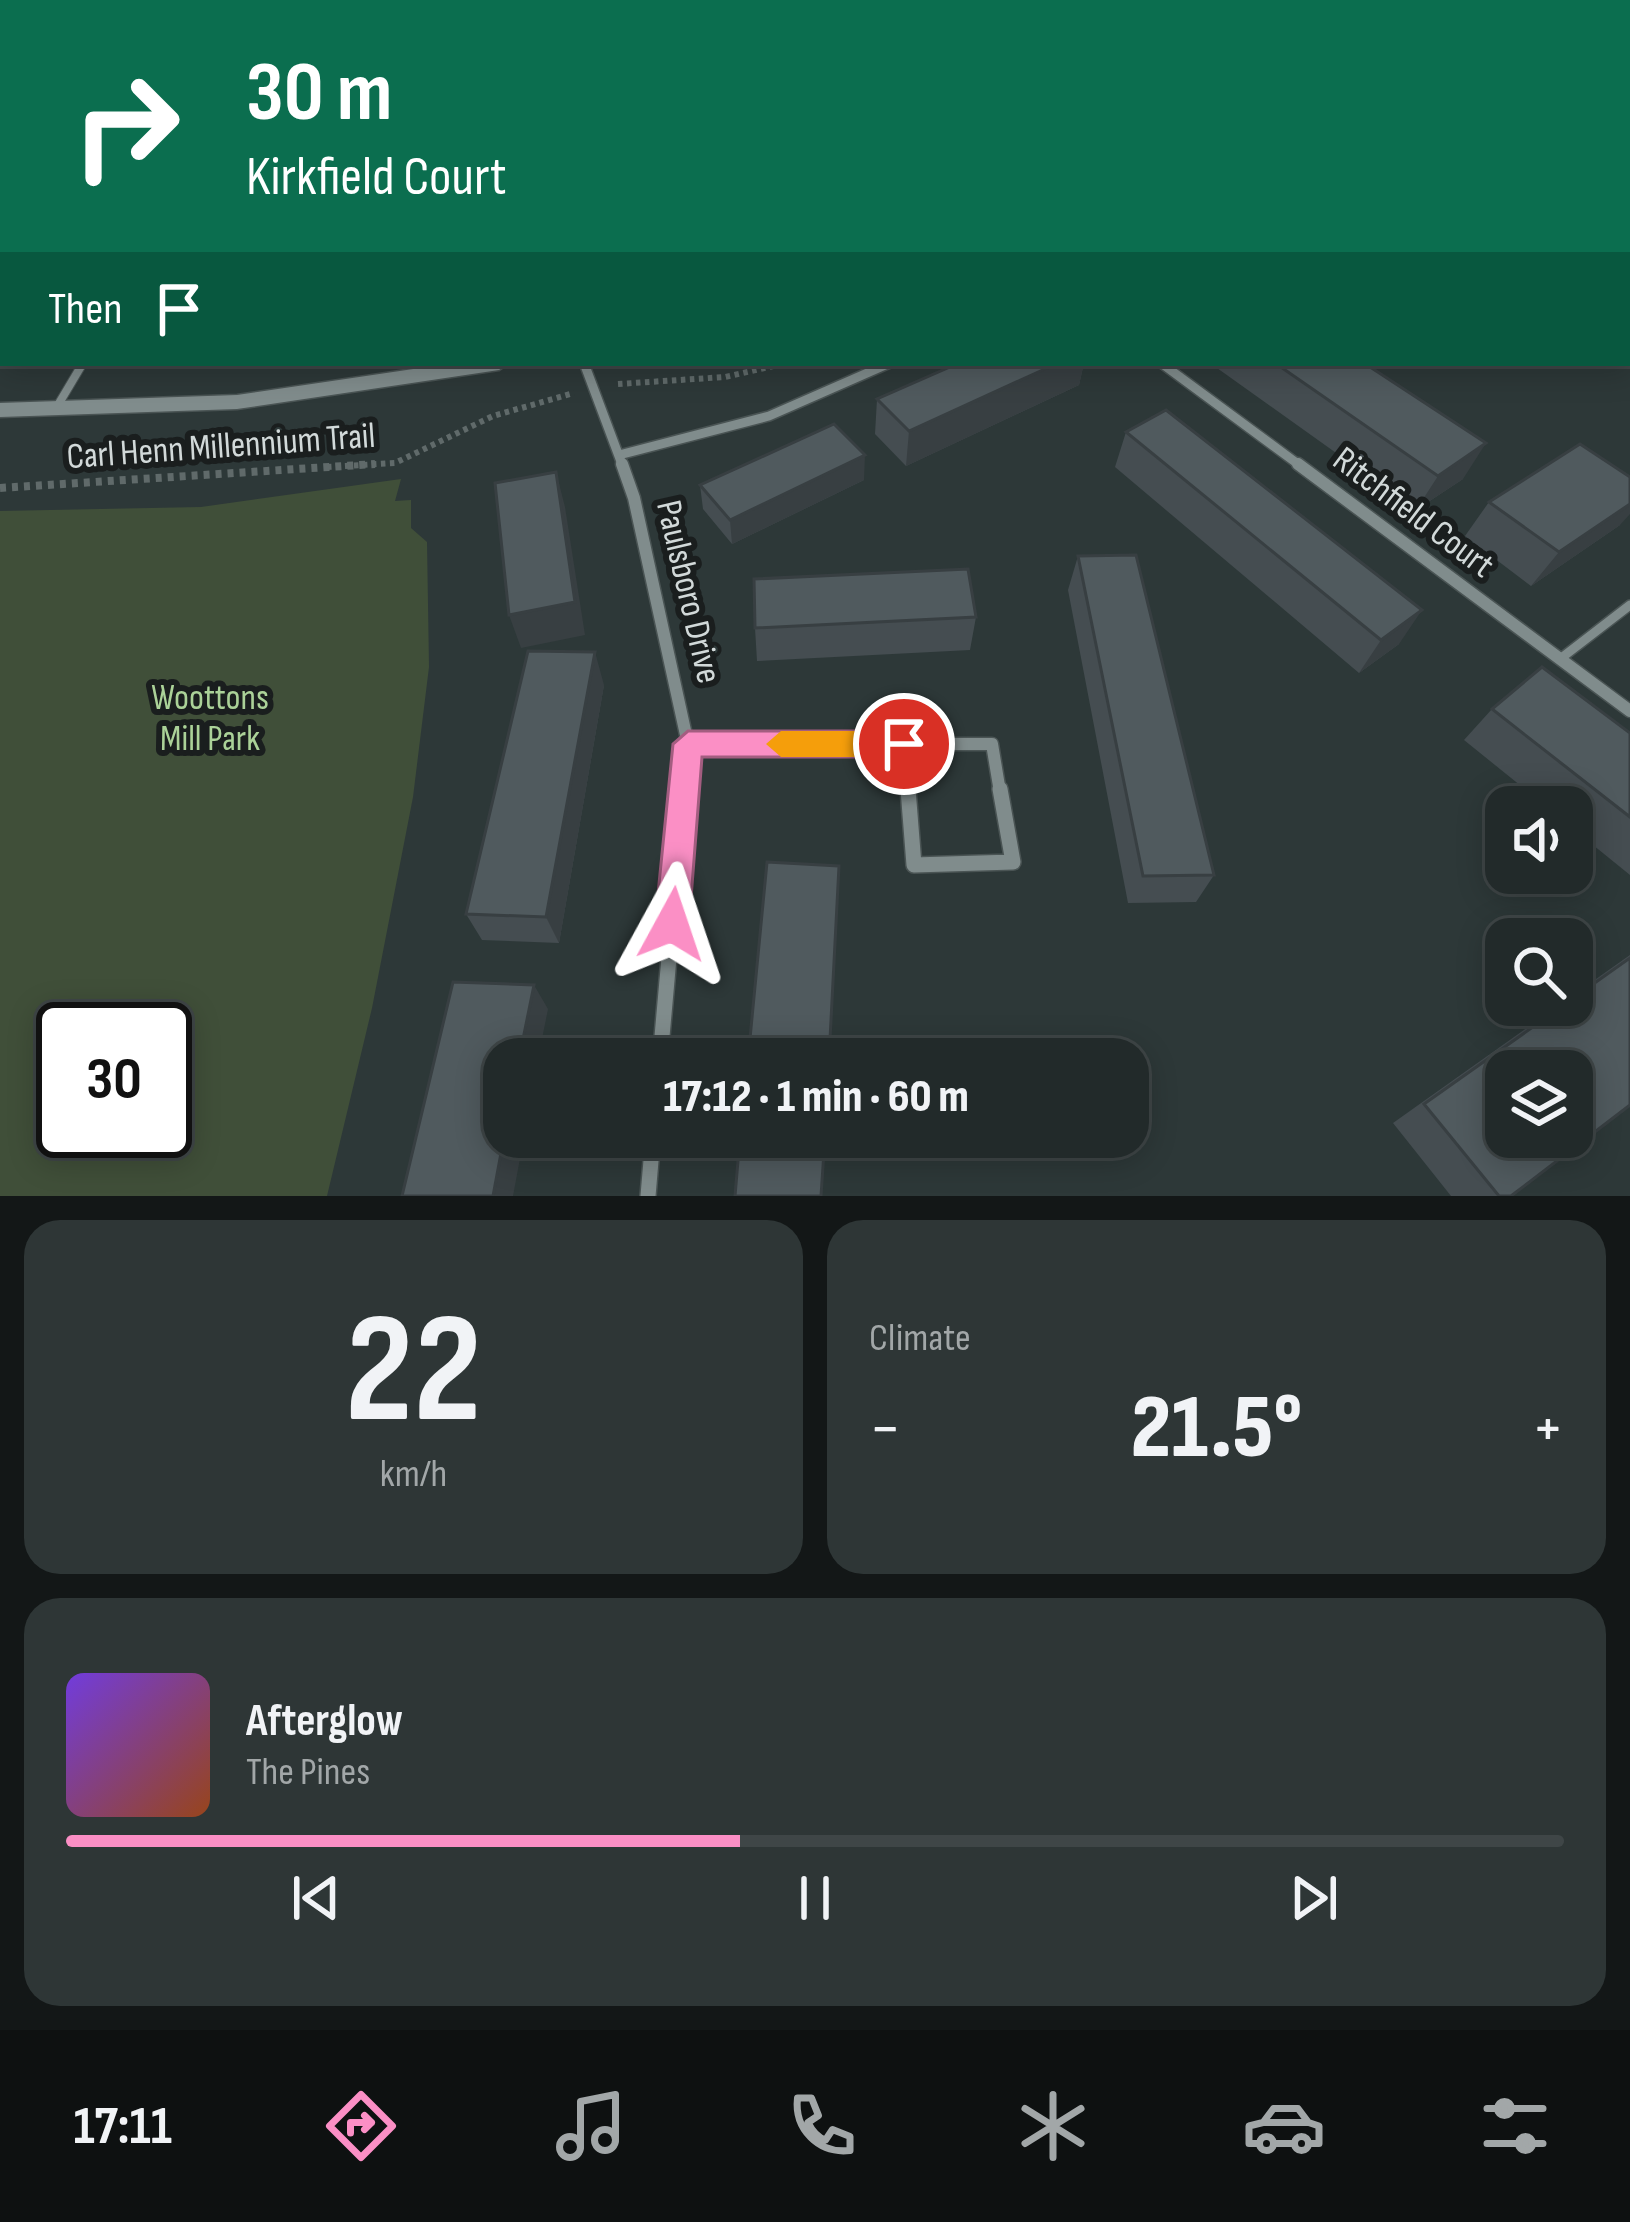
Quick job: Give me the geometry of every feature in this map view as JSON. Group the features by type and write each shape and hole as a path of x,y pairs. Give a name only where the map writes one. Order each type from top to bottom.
{"main road":[{"path":"0,410 237,402 479,366"}],"street":[{"name":"Paulsboro Drive","path":"585,366 619,455 668,637 688,744 662,1038"},
{"path":"619,455 770,416 883,366"},
{"name":"Ritchfield Court","path":"1165,366 1630,712"},
{"path":"688,744 904,744 992,744 1013,862 914,865 904,744"},
{"path":"648,1196 651,1158"}],"lane":[{"path":"55,410 81,366"},
{"path":"1560,659 1630,605"}],"path":[{"name":"Carl Henn Millennium Trail","path":"0,488 395,463 493,416 592,387 687,377 716,381 776,366"}],"green space":[{"name":"Woottons Mill Park","path":"401,479 395,501 411,500 411,528 427,542 429,667 413,797 372,1008 327,1196 0,1196 0,511 201,507"}],"building":[{"path":"952,366 1051,366 909,431 877,399"},
{"path":"1279,366 1369,366 1486,443 1438,476"},
{"path":"1166,410 1422,610 1381,640 1126,432"},
{"path":"834,424 865,455 730,520 700,485"},
{"path":"1580,444 1630,477 1630,504 1559,552 1489,502"},
{"path":"556,472 575,602 509,615 495,483"},
{"path":"1136,555 1214,875 1143,876 1078,556"},
{"path":"968,569 976,617 755,628 754,579"},
{"path":"528,651 595,652 546,917 466,914"},
{"path":"1542,667 1630,733 1630,817 1593,786 1492,709"},
{"path":"767,862 839,866 830,1038 750,1038"},
{"path":"1630,958 1630,1105 1593,1133 1593,1050 1500,1050 1534,1026 1593,1026 1593,984"},
{"path":"453,982 534,985 523,1038 483,1038 483,1158 500,1158 493,1196 402,1196"},
{"path":"1485,1061 1485,1158 1561,1158 1511,1196 1499,1196 1424,1104"},
{"path":"738,1158 824,1158 821,1196 735,1196"}],"slow traffic":[{"path":"781,744 861,744"}],"route":[{"path":"672,924 688,744 904,744"}]}
